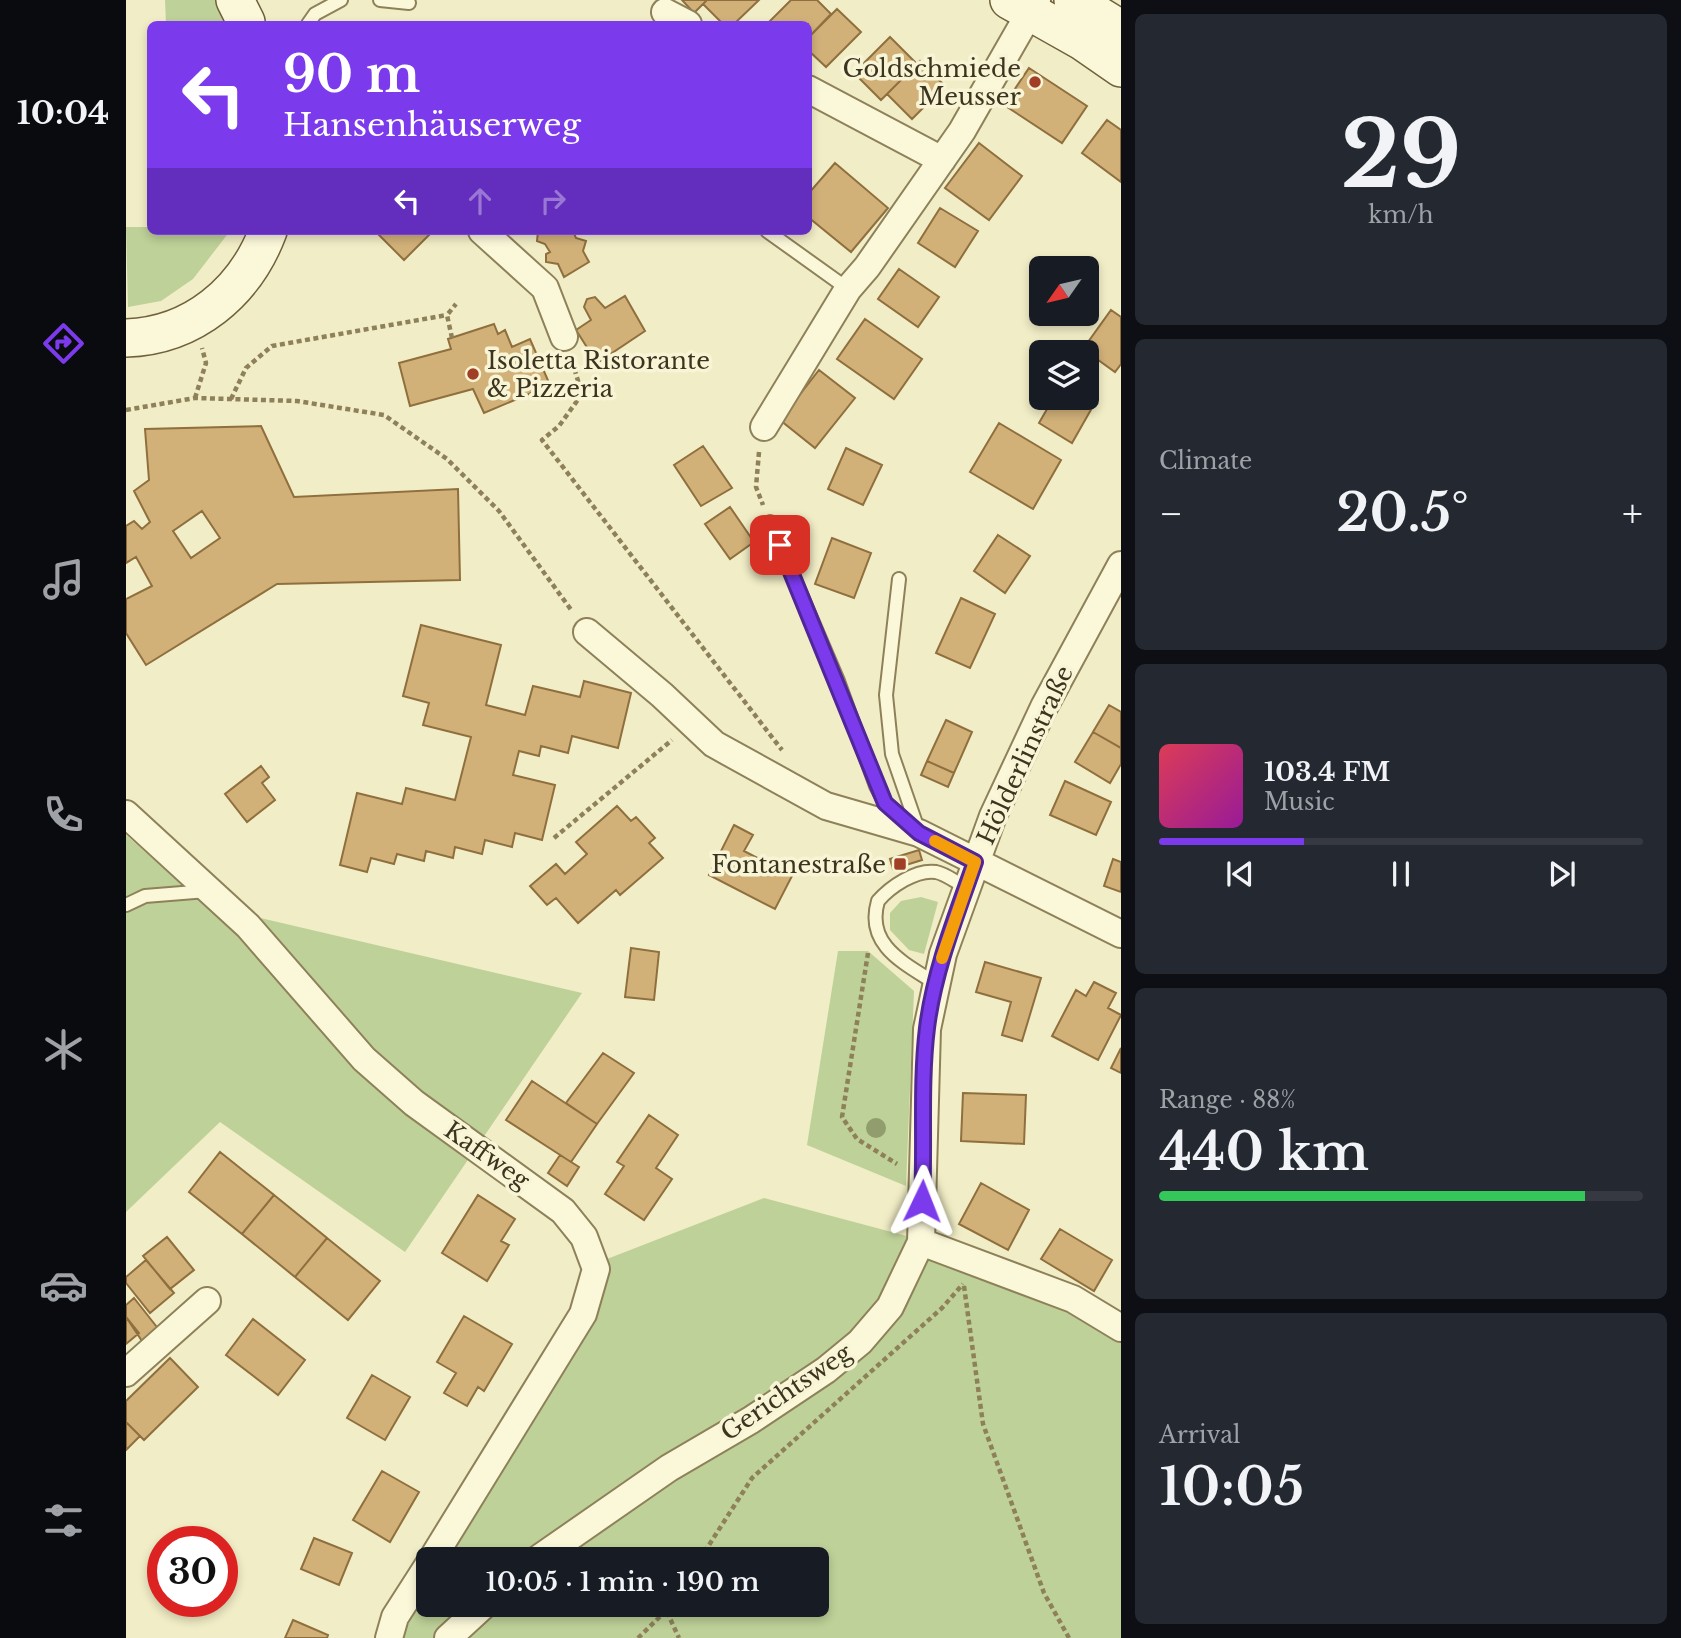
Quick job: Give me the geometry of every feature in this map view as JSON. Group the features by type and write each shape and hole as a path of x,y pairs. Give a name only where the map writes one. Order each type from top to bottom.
{"main road":[{"path":"1073,0 1121,29"},
{"path":"1026,3 1121,68"},
{"path":"126,338 158,335 205,314 243,280 258,257 266,235"}],"street":[{"path":"764,427 848,289 867,267 962,131 1026,3"},
{"path":"812,91 942,160"},
{"path":"486,235 545,288 564,337"},
{"name":"Hölderlinstraße","path":"920,1242 925,1061 935,982 975,862 1044,707 1121,565"},
{"path":"587,632 713,744 827,806 919,833 1121,933"},
{"name":"Kaffweg","path":"126,814 248,926 364,1059 414,1104 563,1211 593,1254 596,1269 583,1314 439,1547"},
{"path":"920,1242 1073,1299 1121,1328"},
{"name":"Gerichtsweg","path":"555,1547 668,1468 751,1420 851,1349 890,1307 920,1242"},
{"path":"126,1373 207,1301"},
{"path":"389,1638 395,1617 416,1584"},
{"path":"448,1638 471,1617"}],"lane":[{"path":"310,21 315,14 341,0"},
{"path":"380,0 409,3"},
{"path":"773,235 848,289"},
{"path":"769,522 838,681 876,786 885,803 919,833"},
{"path":"899,579 886,695 892,754 919,833"},
{"path":"935,982 895,958 883,945 877,931 878,901 899,884 927,873 937,872 966,887"},
{"path":"126,905 145,896 211,891"}],"path":[{"path":"231,399 246,368 272,346 447,315 456,304"},
{"path":"447,315 452,338"},
{"path":"181,324 202,347 206,363 195,398"},
{"path":"564,337 582,394 559,426 542,440 789,758"},
{"path":"126,410 195,398 297,401 384,415 447,459 499,511 587,632"},
{"path":"764,427 757,487 769,522"},
{"path":"554,838 692,723"},
{"path":"868,951 842,1117 857,1139 923,1180"},
{"path":"955,1275 964,1284 983,1424 1044,1593 1069,1638"},
{"path":"708,1547 752,1478 942,1308 964,1284"},
{"path":"638,1638 661,1617"},
{"path":"669,1617 679,1638"}],"green space":[{"path":"165,0 216,0 223,21 166,21"},
{"path":"126,227 147,227 147,235 227,235 193,279 161,301 128,307"},
{"path":"126,835 238,933 252,916 582,993 405,1252 220,1122 126,1212"},
{"path":"921,897 938,902 924,954 909,950 890,930 890,913 901,901"},
{"path":"838,951 868,951 914,991 906,1186 807,1145"},
{"path":"764,1198 918,1239 1121,1334 1121,1638 400,1638 416,1600 416,1617 829,1617 829,1547 444,1547 593,1316 607,1259"}],"building":[{"path":"682,0 707,0 694,13"},
{"path":"707,0 759,0 737,21 720,21 703,4"},
{"path":"791,0 817,0 831,14 812,34 812,21 770,21"},
{"path":"837,9 861,32 826,67 812,54 812,34"},
{"path":"890,37 917,64 881,100 854,73"},
{"path":"920,61 945,86 912,119 887,94"},
{"path":"1029,68 1087,106 1062,143 1004,105"},
{"path":"1107,120 1121,130 1121,182 1082,153"},
{"path":"979,143 1022,176 989,220 945,188"},
{"path":"835,163 888,208 851,252 812,220 812,189"},
{"path":"940,208 978,231 955,267 918,243"},
{"path":"379,235 429,235 404,260"},
{"path":"538,235 575,235 586,241 583,251 589,262 564,277 558,264 546,262 546,254 550,252 545,244 537,241"},
{"path":"899,269 939,297 918,327 878,299"},
{"path":"625,296 645,331 597,363 576,330 591,320 584,307 587,299 595,297 605,308"},
{"path":"1111,310 1121,317 1121,364 1115,372 1099,360 1099,340 1089,340"},
{"path":"865,319 922,359 894,399 837,359"},
{"name":"Isoletta Ristorante & Pizzeria","path":"494,324 498,334 505,330 512,347 530,339 550,385 484,413 473,389 410,406 399,363 451,349 448,339"},
{"path":"819,370 855,398 815,448 780,420"},
{"path":"1046,410 1091,410 1072,443 1039,423"},
{"path":"999,423 1061,460 1033,509 970,472"},
{"path":"261,426 294,497 458,489 460,580 277,584 146,665 126,633 126,599 152,586 136,557 126,563 126,526 134,521 142,529 150,522 134,491 149,480 145,429","holes":["202,511 220,538 191,558 173,531"]},
{"path":"703,446 732,488 701,506 674,465"},
{"path":"846,448 882,465 863,505 828,489"},
{"path":"730,507 754,542 730,559 705,524"},
{"path":"998,535 1030,556 1005,593 974,571"},
{"path":"832,538 871,553 854,598 815,584"},
{"path":"961,598 995,614 970,668 936,653"},
{"path":"421,625 501,645 486,705 525,715 533,686 580,697 584,681 631,693 618,748 572,736 568,753 541,746 539,756 519,751 513,775 555,785 542,840 515,833 512,847 485,840 482,854 455,847 453,858 426,851 424,861 397,854 394,864 371,858 367,872 340,865 357,793 402,804 406,788 455,800 471,737 423,725 429,703 403,696"},
{"path":"1109,705 1121,712 1121,748 1093,732"},
{"path":"946,720 972,732 954,773 927,761"},
{"path":"1093,732 1121,748 1121,764 1110,783 1075,762"},
{"path":"927,761 954,773 948,787 921,775"},
{"path":"261,766 269,777 262,783 275,800 247,822 225,794"},
{"path":"1065,781 1111,802 1096,835 1050,815"},
{"path":"617,806 631,821 636,817 655,838 649,843 663,858 620,895 616,890 578,923 556,898 547,905 530,886 556,864 565,874 587,854 576,842"},
{"path":"734,825 753,835 744,851 792,876 775,909 709,875"},
{"path":"919,850 922,860 893,869 890,859"},
{"path":"1113,859 1121,862 1121,892 1104,886"},
{"path":"631,948 659,952 654,1000 625,997"},
{"path":"985,962 1041,978 1022,1041 1002,1035 1011,1002 976,992"},
{"path":"1094,982 1116,993 1108,1008 1121,1015 1098,1060 1052,1036 1076,990 1086,996"},
{"path":"1121,1048 1121,1073 1111,1068"},
{"path":"603,1053 634,1073 597,1124 566,1103"},
{"path":"532,1081 597,1124 571,1162 506,1120"},
{"path":"963,1093 1026,1095 1024,1144 961,1141"},
{"path":"649,1115 678,1135 656,1168 672,1179 644,1220 605,1194 624,1166 617,1162"},
{"path":"220,1152 274,1195 242,1234 189,1192"},
{"path":"560,1155 579,1167 567,1186 548,1173"},
{"path":"981,1183 1029,1210 1008,1250 959,1224"},
{"path":"274,1195 327,1238 295,1277 242,1234"},
{"path":"478,1195 515,1219 501,1241 509,1245 487,1281 442,1253"},
{"path":"1060,1229 1112,1260 1094,1291 1041,1259"},
{"path":"167,1237 194,1270 170,1289 143,1256"},
{"path":"327,1238 380,1281 348,1320 295,1277"},
{"path":"146,1260 174,1293 150,1313 126,1283 126,1277"},
{"path":"134,1298 160,1331 144,1344 126,1317 126,1305"},
{"path":"464,1316 512,1344 484,1391 478,1387 467,1406 444,1393 456,1373 437,1362"},
{"path":"126,1317 139,1333 126,1344"},
{"path":"253,1319 305,1360 278,1395 226,1355"},
{"path":"170,1358 198,1387 144,1440 126,1422 126,1401"},
{"path":"372,1375 410,1397 385,1440 347,1418"},
{"path":"126,1422 140,1436 126,1450"},
{"path":"382,1471 419,1492 390,1542 353,1520"},
{"path":"314,1538 352,1553 339,1585 301,1569"},
{"path":"293,1620 328,1635 327,1638 285,1638"}],"slow traffic":[{"path":"935,841 975,862 942,958"}],"place":[{"name":"Goldschmiede Meusser","path":"1035,82"},
{"name":"Isoletta Ristorante & Pizzeria","path":"473,374"},
{"name":"Fontanestraße","path":"900,864"}],"route":[{"path":"780,545 838,681 864,756 885,803 919,833 975,862 943,954 930,1006 925,1061 922,1201"}]}
